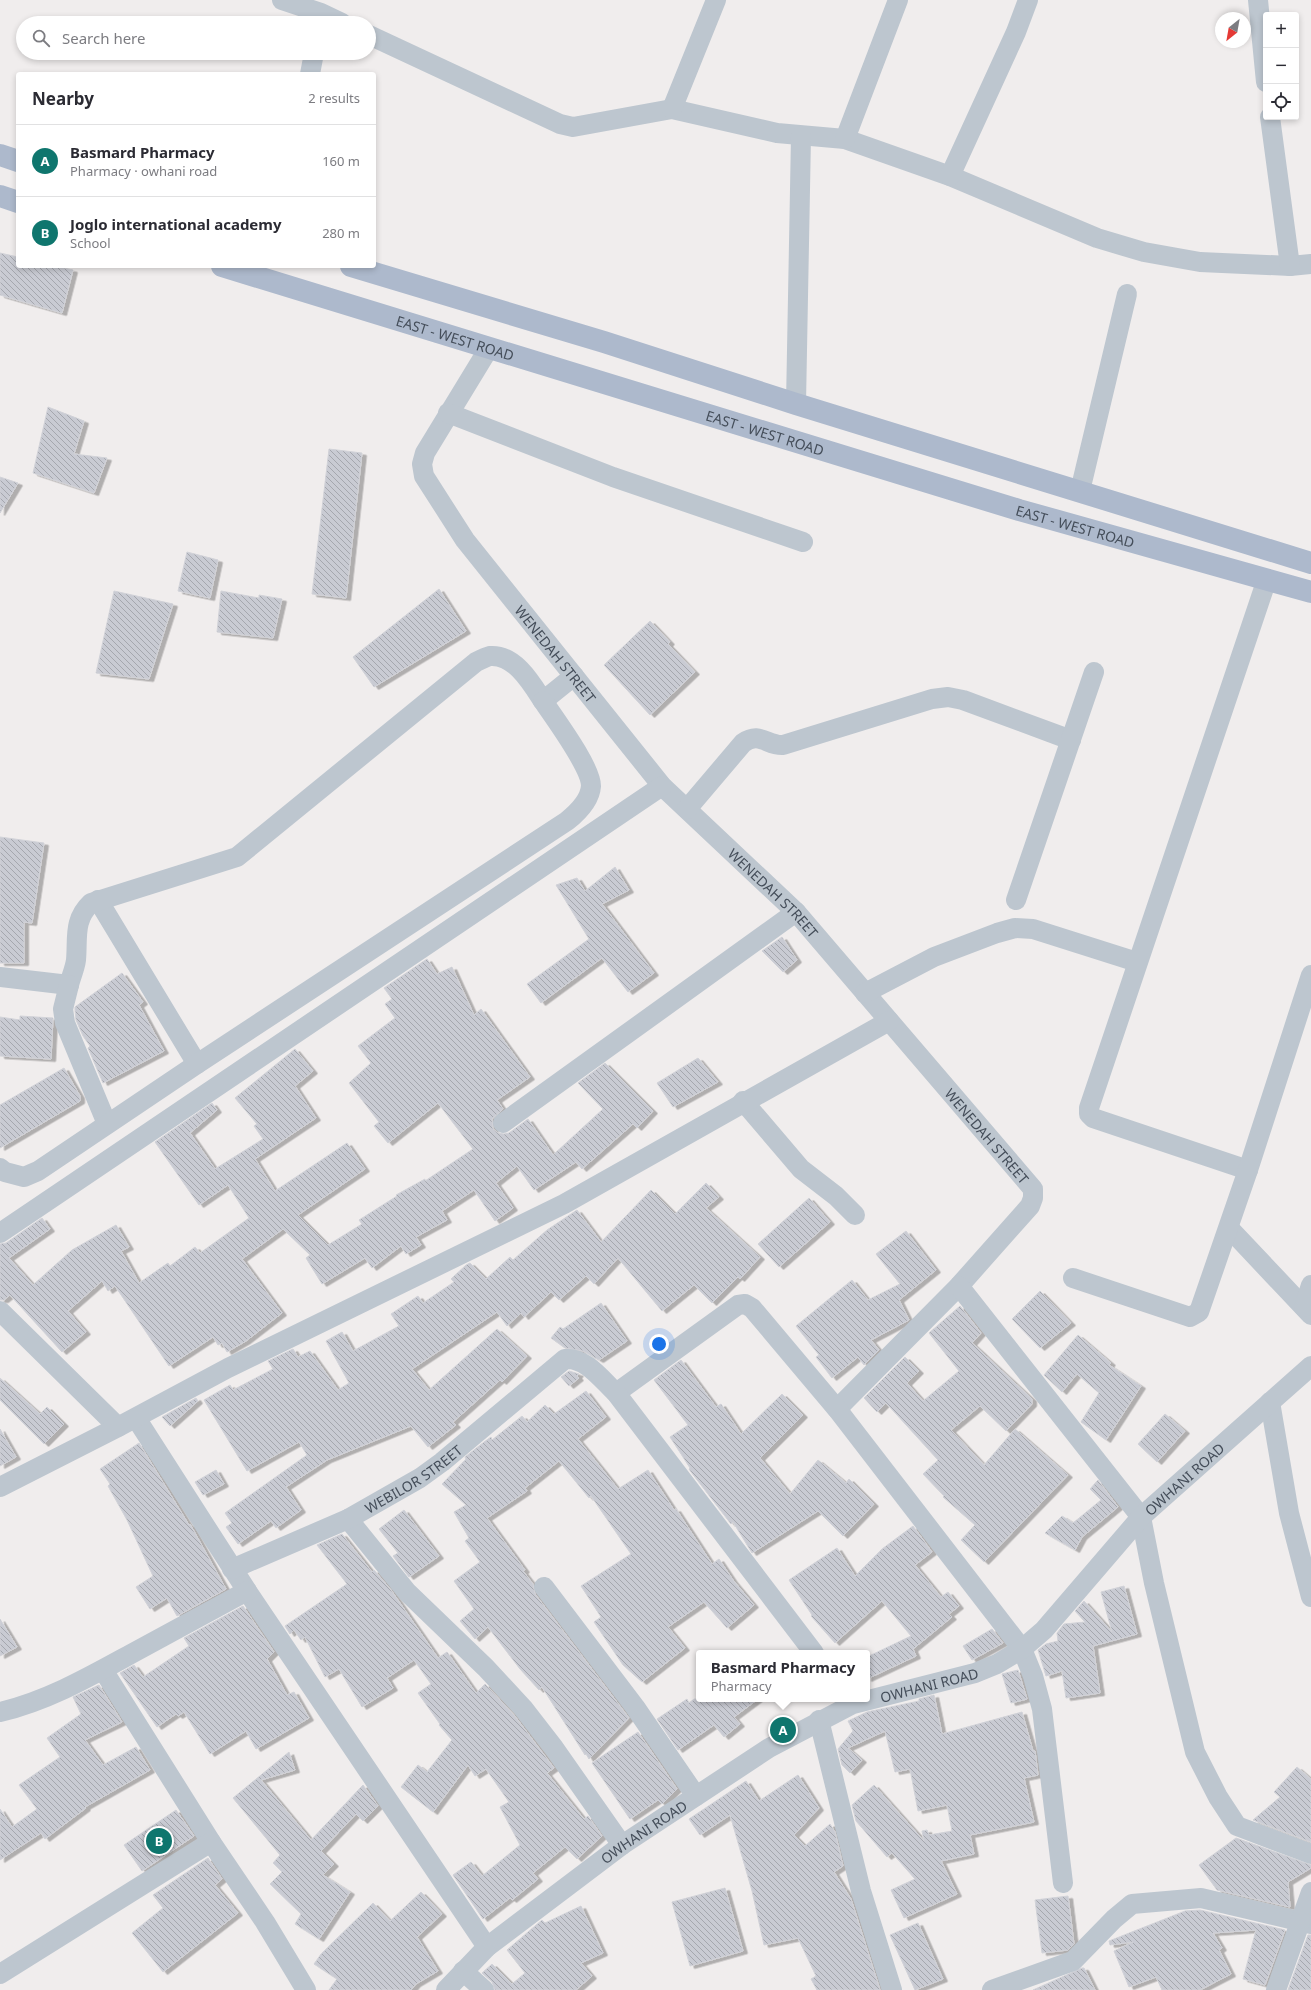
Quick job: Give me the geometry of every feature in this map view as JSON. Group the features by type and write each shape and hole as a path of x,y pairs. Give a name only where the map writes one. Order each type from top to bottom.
{"main road":[{"path":"0,155 16,160"},
{"path":"0,196 16,201"},
{"name":"EAST - WEST ROAD","path":"229,268 1019,510 1311,592"},
{"path":"358,268 604,342 796,404 1311,563"}],"street":[{"path":"282,0 320,12"},
{"path":"672,110 716,0"},
{"path":"845,139 898,0"},
{"path":"950,176 1016,32 1028,0"},
{"path":"1258,0 1263,51"},
{"path":"376,38 560,124 573,127 672,110 777,133 845,139 950,176 1097,238 1144,252 1200,262 1290,266 1311,264"},
{"path":"310,72 313,60"},
{"path":"1270,120 1290,266"},
{"path":"796,404 801,136"},
{"path":"1080,491 1127,294"},
{"name":"WENEDAH STREET","path":"489,348 448,413 425,453 422,464 424,476 465,540 662,786 796,912 1033,1189 1033,1198 1030,1206 959,1286 836,1409"},
{"path":"448,413 613,477 803,542"},
{"path":"1248,1170 1093,1118 1089,1114 1089,1108 1267,579"},
{"path":"0,1168 5,1172 24,1177 38,1171 197,1064 568,821 579,811 588,797 591,786 586,768 526,676 510,661 491,656 476,662 237,857 98,900 90,903 83,910 78,919 76,962 63,1009 65,1023 107,1124"},
{"path":"1016,900 1094,672"},
{"path":"543,701 574,676"},
{"path":"687,809 743,743 750,738 762,738 777,745 783,745 932,700 948,697 962,700 1071,740"},
{"path":"0,1233 662,786"},
{"path":"98,900 197,1064"},
{"path":"503,1123 796,912"},
{"path":"865,993 934,957 997,933 1015,928 1032,929 1138,962"},
{"path":"1073,1278 1190,1317 1195,1316 1199,1312 1229,1228 1311,974"},
{"path":"0,977 70,985"},
{"path":"0,1487 136,1418 228,1368 564,1204 743,1101 889,1021"},
{"path":"743,1101 801,1169 836,1196 855,1215"},
{"path":"1229,1228 1307,1311"},
{"path":"1307,1311 1311,1285"},
{"path":"959,1286 1141,1517 1183,1705 1198,1758 1218,1797 1237,1826 1311,1854"},
{"path":"812,1650 616,1394 738,1305 745,1304 752,1308 836,1409 1022,1649 1033,1676 1042,1709 1063,1883"},
{"path":"0,1310 118,1427"},
{"name":"WEBILOR STREET","path":"232,1569 348,1519 420,1478 442,1462 565,1359 573,1358 582,1362 616,1394"},
{"name":"OWHANI ROAD","path":"870,1697 975,1673 997,1664 1022,1649 1044,1630 1141,1517 1311,1366"},
{"path":"1270,1402 1289,1513 1311,1597"},
{"path":"136,1418 246,1591 487,1947"},
{"path":"348,1519 406,1592 486,1668 523,1708 554,1748 622,1845"},
{"path":"544,1587 635,1707 696,1796"},
{"path":"0,1712 18,1708 47,1697 103,1670 246,1591"},
{"path":"103,1670 211,1842 265,1922 306,1990"},
{"name":"OWHANI ROAD","path":"446,1990 487,1947 622,1845 770,1748 849,1702"},
{"path":"819,1720 861,1891 892,1990"},
{"path":"0,1974 211,1842"},
{"path":"1276,1990 1311,1892"},
{"path":"992,1990 1072,1961 1114,1919 1132,1904 1201,1898 1311,1924"},
{"path":"463,1971 484,1990"}],"building":[{"path":"0,253 16,257 16,268 64,268 73,270 62,313 0,295"},
{"path":"48,407 84,421 74,454 107,458 94,493 33,473"},
{"path":"329,449 362,453 346,598 312,594"},
{"path":"0,477 18,483 0,513"},
{"path":"187,552 218,560 210,598 178,591"},
{"path":"439,589 466,631 374,687 353,657"},
{"path":"114,591 173,604 149,679 96,673"},
{"path":"221,591 259,598 259,595 282,599 273,638 217,632"},
{"path":"650,621 670,642 668,644 695,672 650,715 604,665"},
{"path":"0,837 44,843 32,923 24,922 24,963 0,963"},
{"path":"615,867 629,890 602,904 654,973 628,992 602,958 541,1003 527,984 589,939 556,885 577,878 585,891"},
{"path":"782,937 797,960 783,972 762,951"},
{"path":"427,959 437,974 452,967 474,1015 481,1009 530,1077 497,1100 503,1109 492,1119 493,1129 498,1133 509,1133 528,1119 553,1155 603,1109 578,1083 605,1063 653,1111 637,1128 633,1124 582,1169 576,1162 534,1190 517,1166 496,1183 513,1208 495,1221 474,1190 442,1211 447,1220 416,1237 421,1245 406,1254 401,1246 372,1268 365,1258 322,1284 306,1258 310,1255 283,1229 242,1259 282,1313 246,1341 227,1352 222,1343 218,1345 213,1337 169,1366 115,1286 108,1291 102,1281 68,1311 86,1332 62,1352 10,1295 4,1300 0,1300 0,1244 6,1243 42,1218 50,1229 9,1258 33,1285 72,1250 116,1225 129,1247 121,1251 139,1283 168,1263 170,1266 195,1247 200,1253 249,1218 228,1185 199,1205 155,1142 212,1103 217,1110 190,1133 215,1169 263,1139 254,1126 257,1124 235,1098 295,1049 313,1071 295,1086 316,1118 255,1159 275,1191 347,1143 365,1169 298,1215 328,1245 362,1224 359,1220 397,1196 396,1195 425,1179 425,1181 473,1149 438,1103 388,1143 374,1126 379,1122 349,1083 371,1063 358,1046 395,1018 385,1004 392,999 384,988"},
{"path":"122,973 143,1002 139,1005 164,1051 103,1083 88,1048 90,1046 83,1036 76,1020 75,1007"},
{"path":"20,1016 53,1018 51,1059 0,1056 0,1017 20,1020"},
{"path":"698,1058 718,1082 673,1107 657,1083"},
{"path":"64,1068 80,1096 80,1101 0,1148 0,1105"},
{"path":"706,1183 719,1197 706,1208 760,1257 740,1279 738,1277 712,1303 694,1285 662,1311 618,1258 594,1284 586,1276 559,1300 551,1292 524,1317 521,1313 507,1326 497,1312 412,1369 429,1390 497,1329 527,1356 502,1382 500,1380 453,1422 456,1425 428,1447 411,1426 327,1460 286,1487 301,1510 276,1528 271,1521 238,1544 226,1527 232,1523 225,1513 307,1455 299,1442 247,1471 204,1400 230,1385 233,1390 273,1369 268,1361 293,1349 298,1357 310,1351 338,1390 349,1383 326,1341 342,1332 353,1351 399,1326 391,1314 418,1296 423,1303 454,1282 451,1279 466,1265 470,1263 486,1279 510,1257 513,1260 547,1230 577,1210 601,1242 651,1190 675,1214"},
{"path":"809,1198 830,1222 779,1267 758,1244"},
{"path":"906,1231 936,1270 899,1300 909,1320 871,1340 879,1350 864,1365 858,1357 832,1378 816,1357 819,1355 796,1326 852,1280 868,1300 900,1284 876,1254"},
{"path":"1040,1291 1071,1323 1040,1348 1012,1319"},
{"path":"601,1303 627,1341 599,1360 583,1351 565,1348 551,1338 560,1327 563,1329"},
{"path":"960,1306 981,1333 972,1343 1032,1399 1032,1404 1006,1431 980,1406 951,1430 984,1465 1015,1429 1068,1475 984,1562 961,1540 975,1525 943,1497 944,1496 923,1474 938,1460 886,1403 877,1412 864,1398 905,1357 919,1371 907,1383 923,1401 959,1371 929,1333"},
{"path":"1078,1335 1111,1363 1109,1365 1141,1386 1106,1440 1081,1422 1099,1393 1077,1374 1062,1392 1044,1375"},
{"path":"681,1360 716,1407 721,1404 741,1434 782,1394 803,1415 760,1458 790,1494 818,1460 846,1483 849,1479 874,1504 843,1536 818,1511 752,1553 733,1522 731,1524 691,1472 689,1469 690,1468 670,1437 688,1425 654,1380"},
{"path":"569,1371 579,1374 577,1376 579,1378 569,1386 561,1377"},
{"path":"0,1378 40,1414 47,1407 64,1424 44,1444 0,1400"},
{"path":"586,1391 606,1417 578,1439 618,1489 648,1470 712,1564 719,1559 733,1580 754,1605 727,1628 704,1602 668,1627 685,1648 642,1682 623,1665 594,1622 601,1617 581,1586 631,1554 591,1496 589,1498 559,1461 525,1488 527,1491 487,1518 525,1570 523,1571 533,1584 535,1594 629,1718 589,1759 542,1687 539,1690 520,1669 488,1627 475,1639 460,1621 474,1609 454,1581 480,1562 465,1541 469,1538 454,1512 466,1505 442,1484 466,1459 465,1457 491,1437 492,1440 522,1416 527,1422 545,1405 554,1414"},
{"path":"196,1398 198,1401 170,1426 162,1417"},
{"path":"1165,1414 1185,1431 1157,1462 1138,1444"},
{"path":"0,1429 16,1457 0,1466"},
{"path":"139,1443 189,1525 190,1524 226,1589 177,1616 167,1598 150,1609 136,1587 153,1576 127,1520 108,1486 110,1484 100,1469"},
{"path":"216,1470 224,1484 203,1495 195,1482"},
{"path":"1098,1480 1118,1507 1082,1537 1075,1550 1045,1533 1062,1516 1073,1523 1101,1500 1090,1489"},
{"path":"404,1510 439,1556 409,1577 393,1556 398,1553 379,1529"},
{"path":"913,1526 932,1552 915,1565 941,1597 948,1592 959,1606 949,1614 952,1617 913,1649 916,1656 870,1678 870,1656 911,1636 882,1601 835,1643 811,1616 812,1615 789,1580 837,1548 855,1576 882,1549"},
{"path":"342,1534 372,1572 374,1570 391,1590 438,1658 447,1652 476,1693 485,1684 514,1715 554,1768 547,1773 584,1819 588,1816 602,1836 577,1859 565,1847 533,1873 538,1879 512,1900 510,1898 483,1919 453,1875 471,1862 482,1876 520,1845 500,1807 509,1802 486,1769 475,1776 468,1765 433,1812 401,1787 418,1765 427,1772 452,1740 439,1725 440,1724 418,1693 431,1684 414,1660 387,1678 393,1688 362,1707 339,1669 325,1677 305,1637 301,1640 294,1630 290,1634 285,1626 347,1584 317,1545"},
{"path":"1124,1586 1137,1634 1093,1646 1100,1693 1066,1698 1062,1671 1046,1676 1038,1650 1046,1644 1058,1641 1057,1633 1064,1624 1085,1622 1075,1611 1084,1601 1112,1632 1101,1592"},
{"path":"243,1606 274,1652 267,1659 287,1695 294,1692 309,1718 256,1749 246,1731 210,1754 184,1712 178,1716 176,1714 157,1727 120,1673 134,1665 143,1677 189,1646 184,1638"},
{"path":"0,1619 17,1647 0,1656"},
{"path":"992,1629 1003,1643 972,1660 963,1646"},
{"path":"1018,1670 1027,1699 1011,1703 1002,1674"},
{"path":"99,1685 122,1722 85,1740 103,1765 136,1747 150,1770 85,1807 86,1808 45,1839 41,1833 0,1860 0,1809 12,1827 37,1809 19,1785 60,1757 47,1738 81,1714 73,1697"},
{"path":"934,1695 942,1734 1022,1712 1033,1751 1035,1751 1038,1775 1024,1778 1034,1822 970,1835 974,1854 941,1861 957,1894 904,1918 891,1890 915,1879 892,1853 887,1857 856,1821 852,1805 874,1785 924,1841 922,1831 927,1830 929,1835 952,1831 947,1805 918,1811 910,1769 895,1772 885,1731 848,1748 862,1760 850,1773 842,1765 838,1749 853,1731 848,1721 867,1712 919,1701 919,1699"},
{"path":"687,1699 689,1703 694,1699 696,1699 696,1702 754,1702 734,1717 740,1724 724,1737 714,1725 678,1750 657,1719"},
{"path":"638,1732 677,1789 662,1804 658,1800 630,1819 592,1763"},
{"path":"289,1752 295,1770 261,1780 311,1840 363,1785 378,1806 363,1821 356,1814 321,1851 334,1864 323,1875 350,1892 319,1939 295,1924 301,1914 270,1884 282,1872 273,1863 280,1855 233,1798"},
{"path":"1297,1767 1311,1779 1311,1842 1253,1820 1280,1797 1274,1792"},
{"path":"798,1775 819,1808 794,1835 805,1846 830,1824 835,1832 843,1866 834,1872 851,1899 880,1990 817,1990 811,1979 816,1976 798,1938 764,1945 752,1891 730,1815 700,1835 689,1819 746,1781 759,1801"},
{"path":"176,1810 194,1836 142,1871 124,1845"},
{"path":"1236,1838 1311,1865 1311,1868 1288,1882 1290,1907 1217,1890 1199,1865"},
{"path":"208,1858 222,1879 215,1885 238,1913 163,1972 132,1933 163,1908 153,1895"},
{"path":"725,1888 743,1951 690,1966 672,1902"},
{"path":"421,1892 442,1914 417,1937 438,1971 416,1984 411,1990 329,1990 337,1979 314,1964 321,1954 373,1903 390,1921"},
{"path":"1068,1896 1074,1944 1068,1950 1042,1953 1035,1900"},
{"path":"581,1906 603,1953 581,1963 592,1976 576,1990 495,1990 492,1982 482,1973 492,1964 512,1984 525,1973 507,1950 542,1920 545,1923"},
{"path":"1200,1910 1285,1930 1265,1985 1243,1979 1256,1930 1213,1933 1222,1948 1219,1950 1231,1974 1200,1990 1162,1990 1156,1977 1129,1987 1114,1951 1133,1942 1110,1945 1109,1941 1185,1911"},
{"path":"918,1923 943,1979 915,1990 890,1935"},
{"path":"1308,1935 1311,1935 1311,1990 1288,1990"},
{"path":"1084,1968 1095,1990 1033,1990"}],"place":[{"name":"Basmard Pharmacy","path":"783,1730"},
{"name":"Joglo international academy","path":"159,1841"}]}
